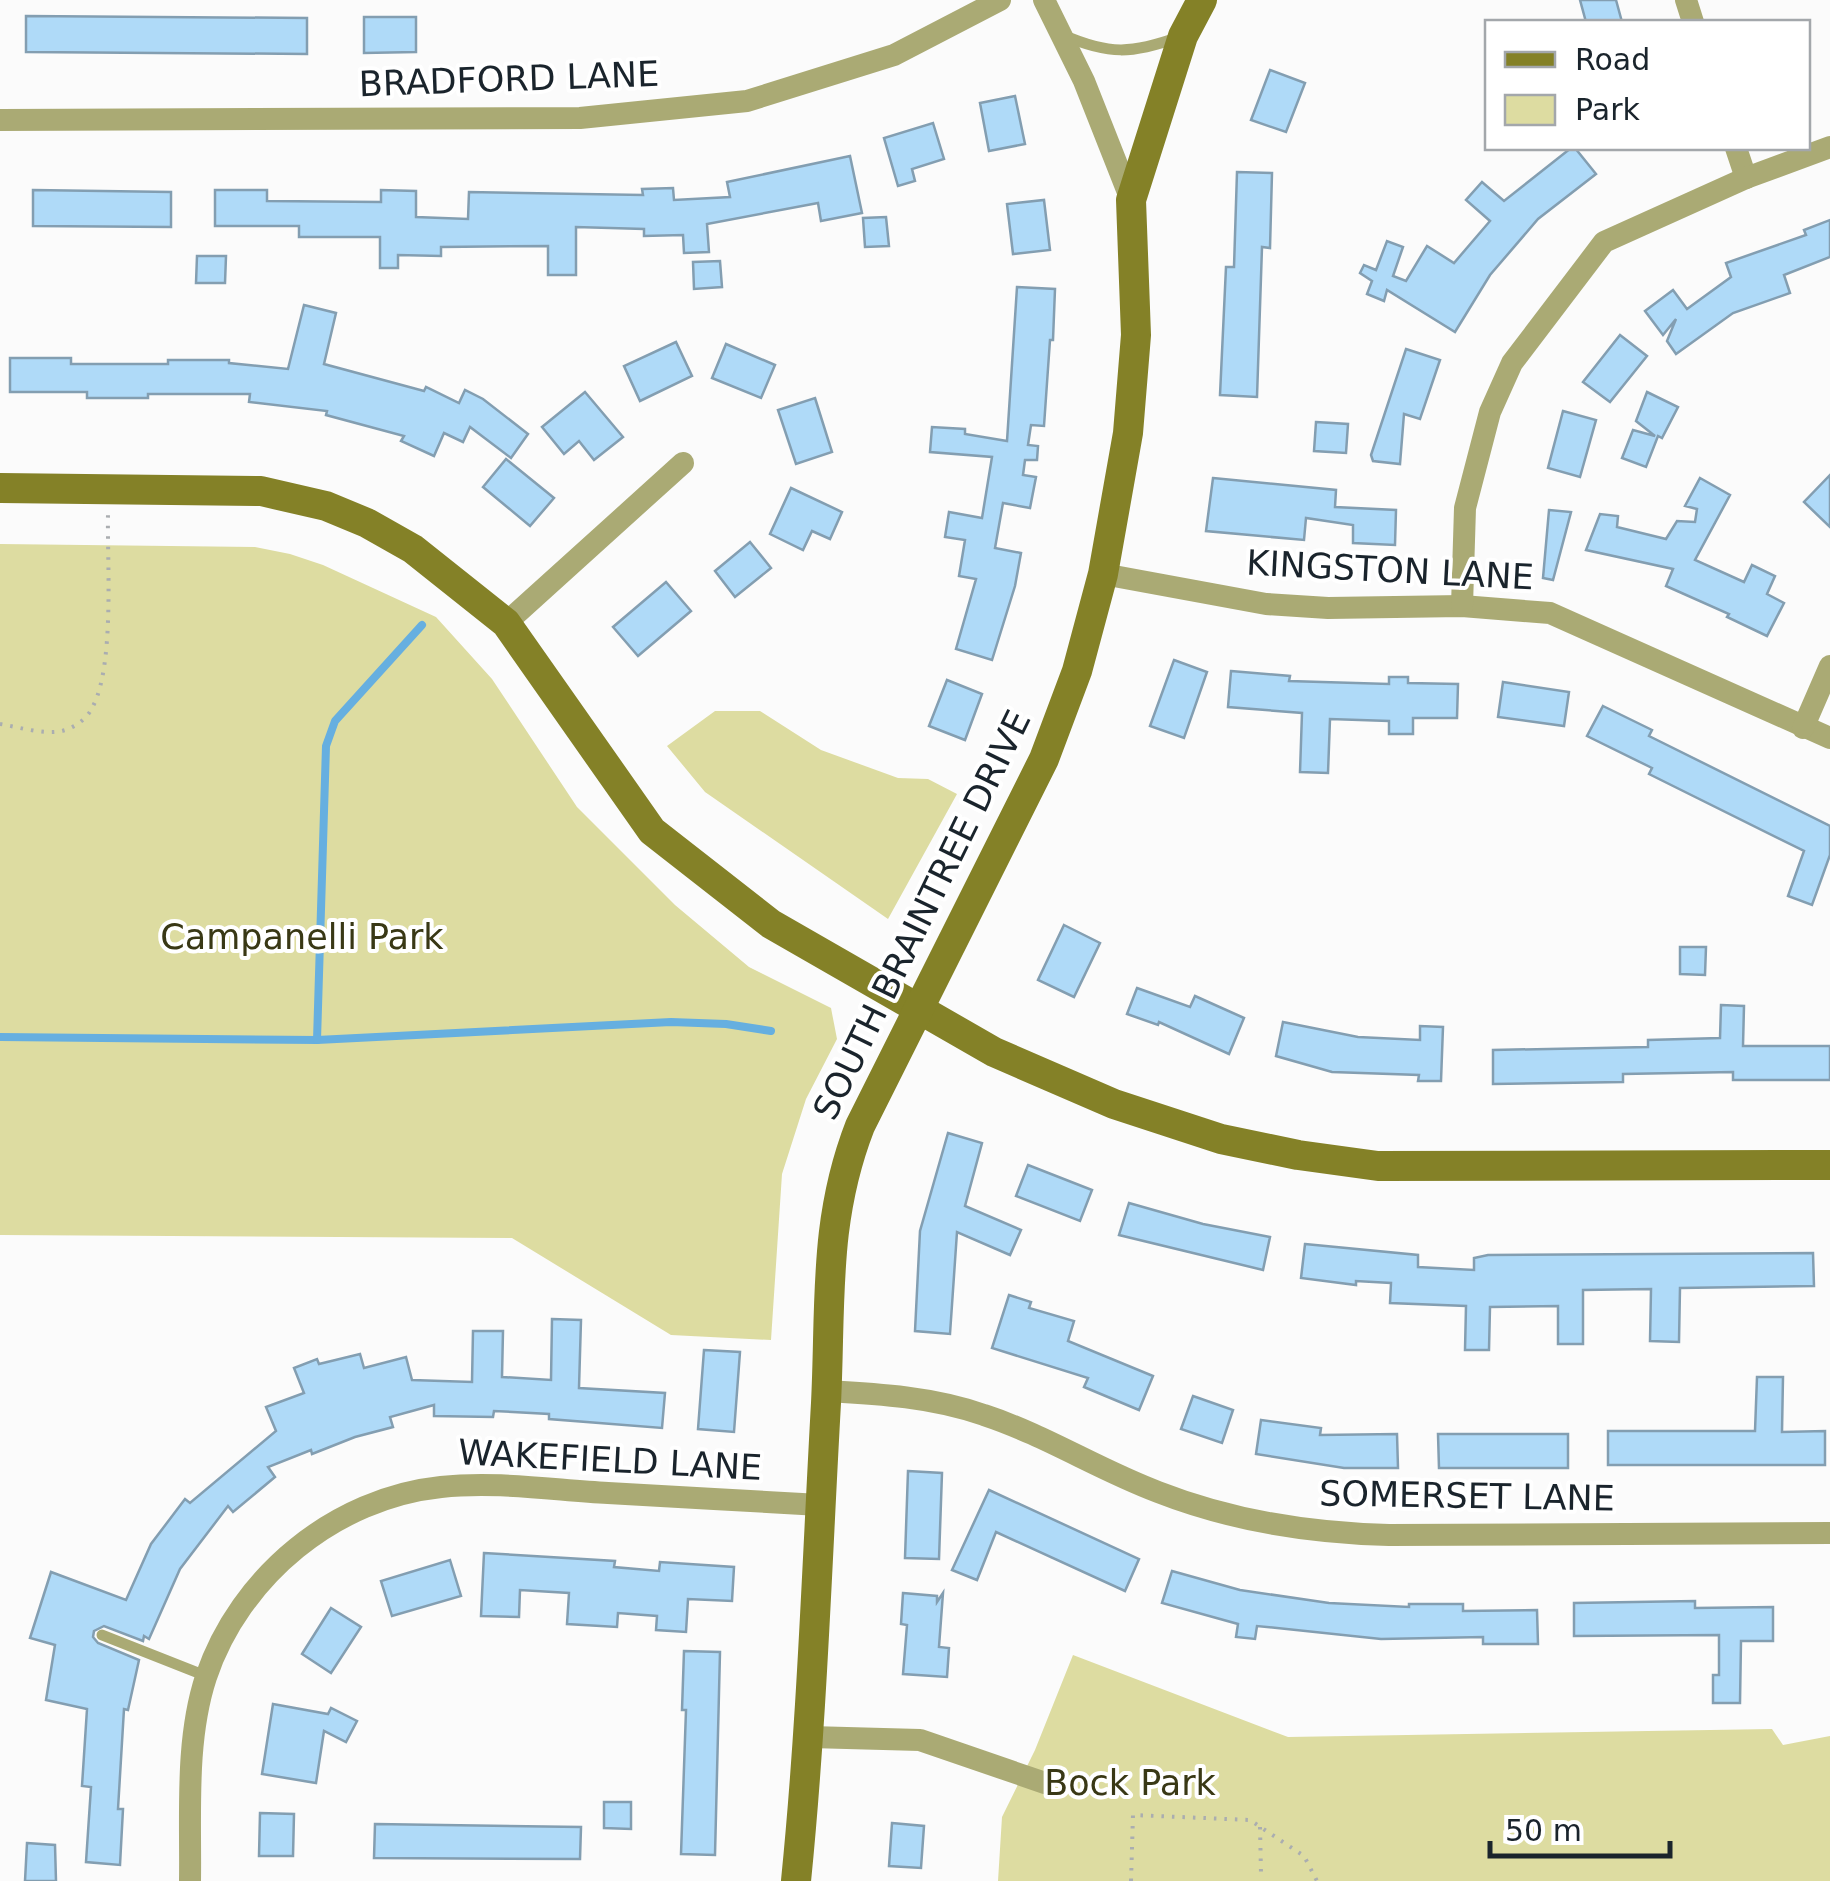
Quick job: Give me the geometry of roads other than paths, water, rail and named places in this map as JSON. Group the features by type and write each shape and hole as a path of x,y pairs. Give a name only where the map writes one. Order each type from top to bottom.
{"street":[{"name":"BRADFORD LANE","path":"0,120 580,118 747,101 894,55 1000,0"},
{"path":"1044,0 1084,81 1132,200"},
{"name":"SOUTH BRAINTREE DRIVE","path":"796,1881 810,1737 829,1281 840,1181 860,1126 1044,759 1077,672 1103,574 1128,433 1136,335 1132,200 1183,36 1202,0"},
{"path":"1462,606 1465,508 1490,412 1512,363 1604,242 1746,178 1830,147"},
{"path":"1737,150 1746,178"},
{"path":"506,624 684,464"},
{"path":"0,488 232,490 295,498 367,523 413,549 506,624 652,830 771,924 994,1052 1114,1104 1221,1138 1298,1155 1414,1168 1830,1166"},
{"name":"KINGSTON LANE","path":"1103,574 1266,604 1328,608 1462,606 1550,613 1830,738"},
{"path":"1803,728 1830,666"},
{"name":"SOMERSET LANE","path":"826,1391 895,1395 982,1414 1157,1492 1222,1513 1288,1527 1390,1536 1830,1533"},
{"name":"WAKEFIELD LANE","path":"190,1881 194,1733 206,1676 238,1612 262,1580 293,1552 343,1517 408,1493 471,1486 820,1505"},
{"path":"810,1737 920,1740 1046,1783"}],"lane":[{"path":"1061,34 1091,47 1118,52 1144,50 1183,36"},
{"path":"102,1635 206,1676"}],"waterway":[{"path":"317,1040 326,746 335,721 422,625"},
{"path":"0,1037 317,1040 671,1022 771,1031"}],"park label":[{"name":"Campanelli Park","path":"302,937"},
{"name":"Bock Park","path":"1130,1783"}]}
